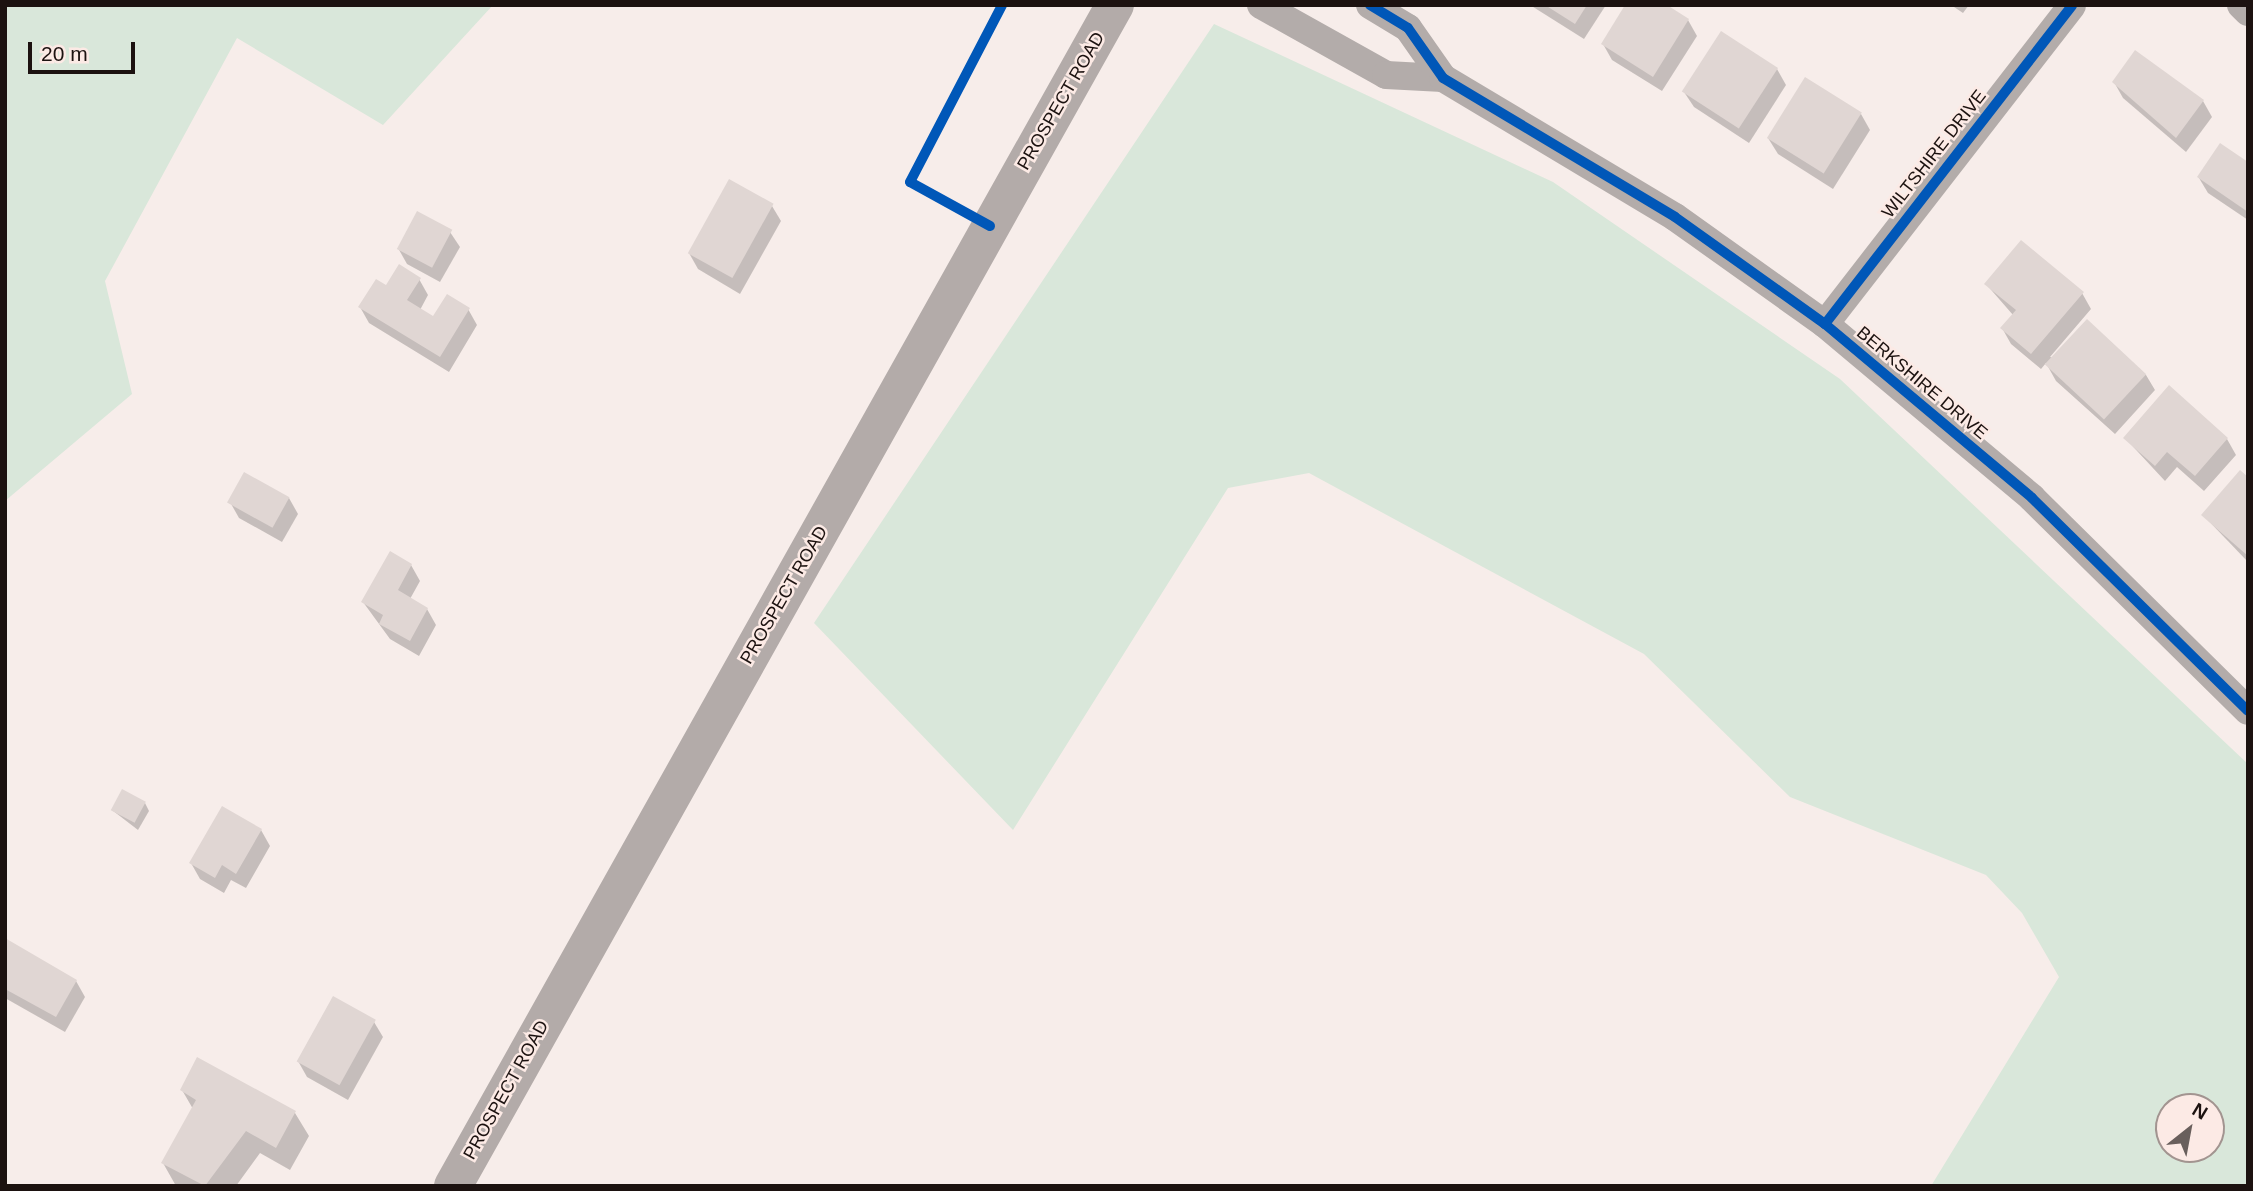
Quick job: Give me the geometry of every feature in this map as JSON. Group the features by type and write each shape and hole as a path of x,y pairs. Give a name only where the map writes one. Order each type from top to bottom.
{"main road":[{"name":"PROSPECT ROAD","path":"453,1186 1115,5"}],"street":[{"name":"BERKSHIRE DRIVE","path":"1261,5 1386,75 1443,78"},
{"name":"BERKSHIRE DRIVE","path":"1370,5 1408,28 1443,78 1675,217 1825,324 2032,498 2248,711"},
{"name":"WILTSHIRE DRIVE","path":"1825,324 2071,5"},
{"path":"2241,5 2248,12"}],"green space":[{"path":"5,5 493,5 383,125 237,38 105,281 132,394 5,501"},
{"path":"1214,24 1553,182 1840,379 2248,764 2248,1186 1931,1186 2059,977 2022,913 1986,875 1790,797 1644,654 1309,473 1228,488 1013,830 814,623"}],"building":[{"path":"1545,5 1587,5 1575,24"},
{"path":"1625,5 1667,5 1689,19 1653,77 1601,44"},
{"path":"1721,31 1778,68 1739,128 1682,91"},
{"path":"2135,50 2204,100 2176,138 2112,82"},
{"path":"1805,77 1862,113 1824,174 1767,138"},
{"path":"2220,143 2248,162 2248,212 2197,177"},
{"path":"729,179 774,204 732,278 688,253"},
{"path":"417,211 452,230 432,268 397,249"},
{"path":"2021,240 2084,292 2031,354 2000,328 2016,310 1984,284"},
{"path":"399,264 421,278 407,300 433,316 447,294 470,308 440,357 358,307 376,279 386,285"},
{"path":"2087,319 2146,374 2104,420 2045,364"},
{"path":"2169,385 2228,438 2195,476 2167,452 2155,466 2123,438"},
{"path":"2240,470 2248,477 2248,556 2201,515"},
{"path":"244,472 289,497 273,528 227,503"},
{"path":"390,551 412,564 398,590 428,608 410,641 379,624 383,615 361,602"},
{"path":"122,789 146,802 135,823 111,810"},
{"path":"222,806 262,829 236,874 222,865 215,878 189,863"},
{"path":"5,938 77,980 56,1017 5,989"},
{"path":"333,996 376,1020 339,1085 297,1062"},
{"path":"197,1057 296,1111 276,1148 246,1131 205,1186 161,1163 196,1100 180,1090"}],"cycle path":[{"path":"990,226 910,182 1002,5"},
{"path":"1370,5 1408,28 1443,78 1675,217 1825,324 2032,498 2248,711"},
{"path":"1825,324 2072,5"}]}
